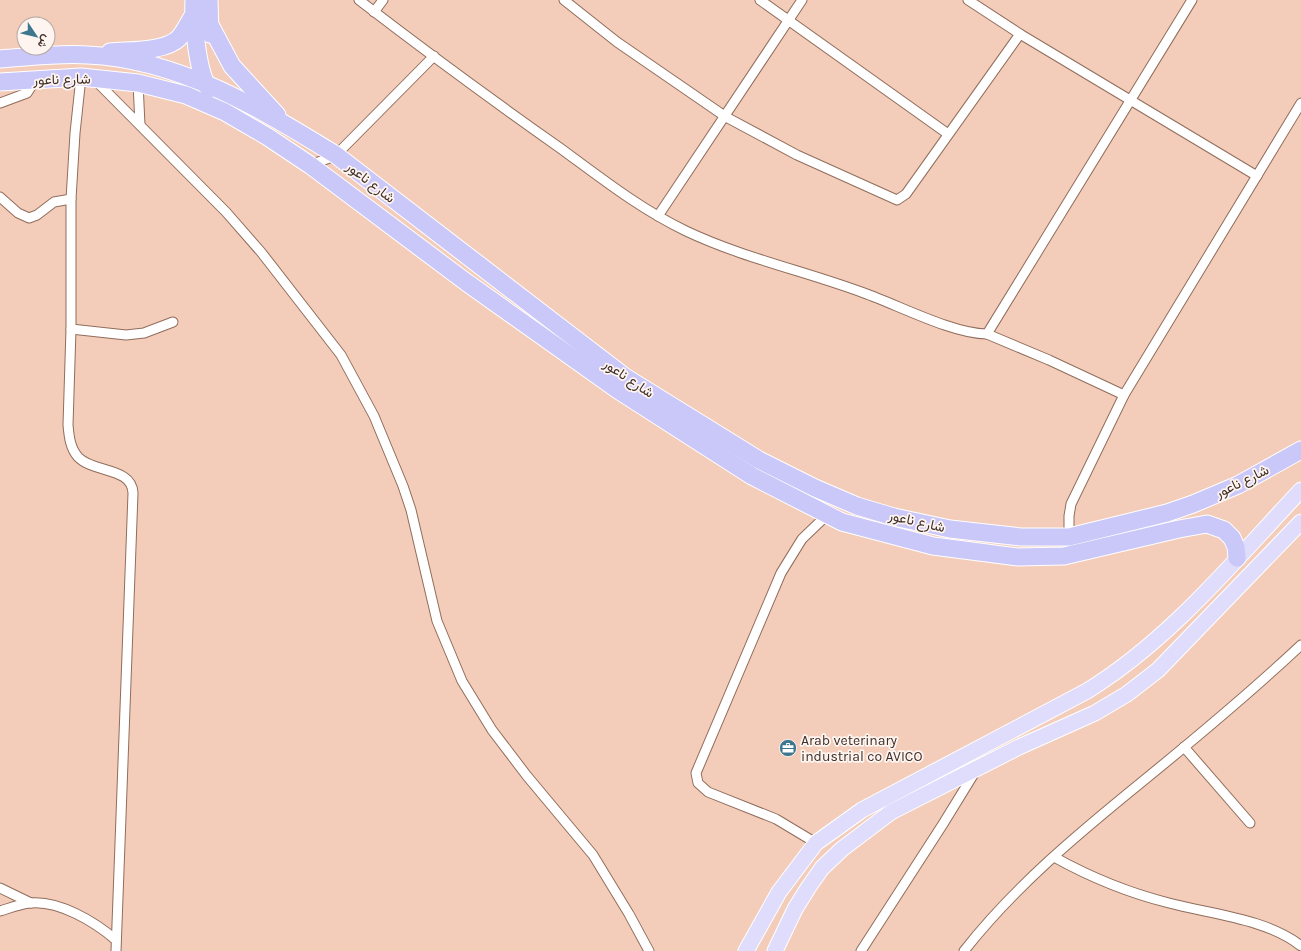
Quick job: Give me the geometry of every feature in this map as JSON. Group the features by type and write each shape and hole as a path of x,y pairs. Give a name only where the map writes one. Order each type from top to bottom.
{"highway":[{"path":"186,95 204,82 209,74 209,0"},
{"path":"89,55 154,48 172,44 184,31 194,7"},
{"path":"194,7 204,82 225,112"},
{"path":"210,23 232,66 286,124"},
{"name":"شارع ناعور","path":"0,59 89,55 146,64 184,74 204,82 286,124 336,155 625,377 759,460 815,488 857,506 950,529 1021,537 1069,538 1167,513 1193,504 1238,486 1301,450"},
{"name":"شارع ناعور","path":"0,82 36,79 87,78 138,83 186,95 225,112 268,137 310,165 466,282 618,390 752,476 842,522 933,546 1018,557 1064,556 1179,529 1207,524 1224,530 1232,538 1236,547 1237,558"},
{"path":"1018,557 1021,537"}],"main road":[{"path":"746,951 779,892 816,843 862,810 1087,691 1115,673 1162,634 1301,490"},
{"path":"775,951 795,909 808,888 822,868 842,849 891,812 977,767 1095,713 1127,694 1158,670 1301,522"},
{"path":"1115,673 1127,694"},
{"path":"1087,691 1095,713"}],"street":[{"path":"359,0 495,103 627,197 687,232 762,260 864,293 958,329 987,334 1049,360 1124,395"},
{"path":"374,12 383,0"},
{"path":"564,0 617,42 726,117 796,155 897,200 906,194 1020,34"},
{"path":"760,0 948,134"},
{"path":"658,216 726,117 802,0"},
{"path":"968,0 1020,34 1131,99 1257,176"},
{"path":"987,334 1192,0"},
{"path":"310,165 336,155 434,56"},
{"path":"116,951 133,486 128,478 90,465 79,458 72,448 68,425 72,329 71,199 75,133 87,78 140,125 226,212 256,246 315,322 354,377 374,416 403,486 412,516 437,621 462,681 501,742 527,776 593,855 630,914 649,951"},
{"path":"0,102 27,93 36,79"},
{"path":"138,83 140,125"},
{"path":"1069,538 1069,516 1071,504 1124,395 1301,103"},
{"path":"0,197 18,213 29,218 37,215 54,202 71,199"},
{"path":"72,329 126,335 144,333 173,322"},
{"path":"816,843 776,819 708,792 698,783 696,773 781,573 802,539 827,515"},
{"path":"964,951 981,929 1005,904 1082,831 1184,747 1301,645"},
{"path":"1184,747 1250,823"},
{"path":"861,951 943,824 977,767"},
{"path":"1054,857 1099,880 1167,903 1275,930 1301,946"},
{"path":"0,888 30,903 57,907 76,914 94,924 116,940"},
{"path":"0,911 30,903"}],"place":[{"name":"Arab veterinary industrial co AVICO","path":"788,748"}]}
